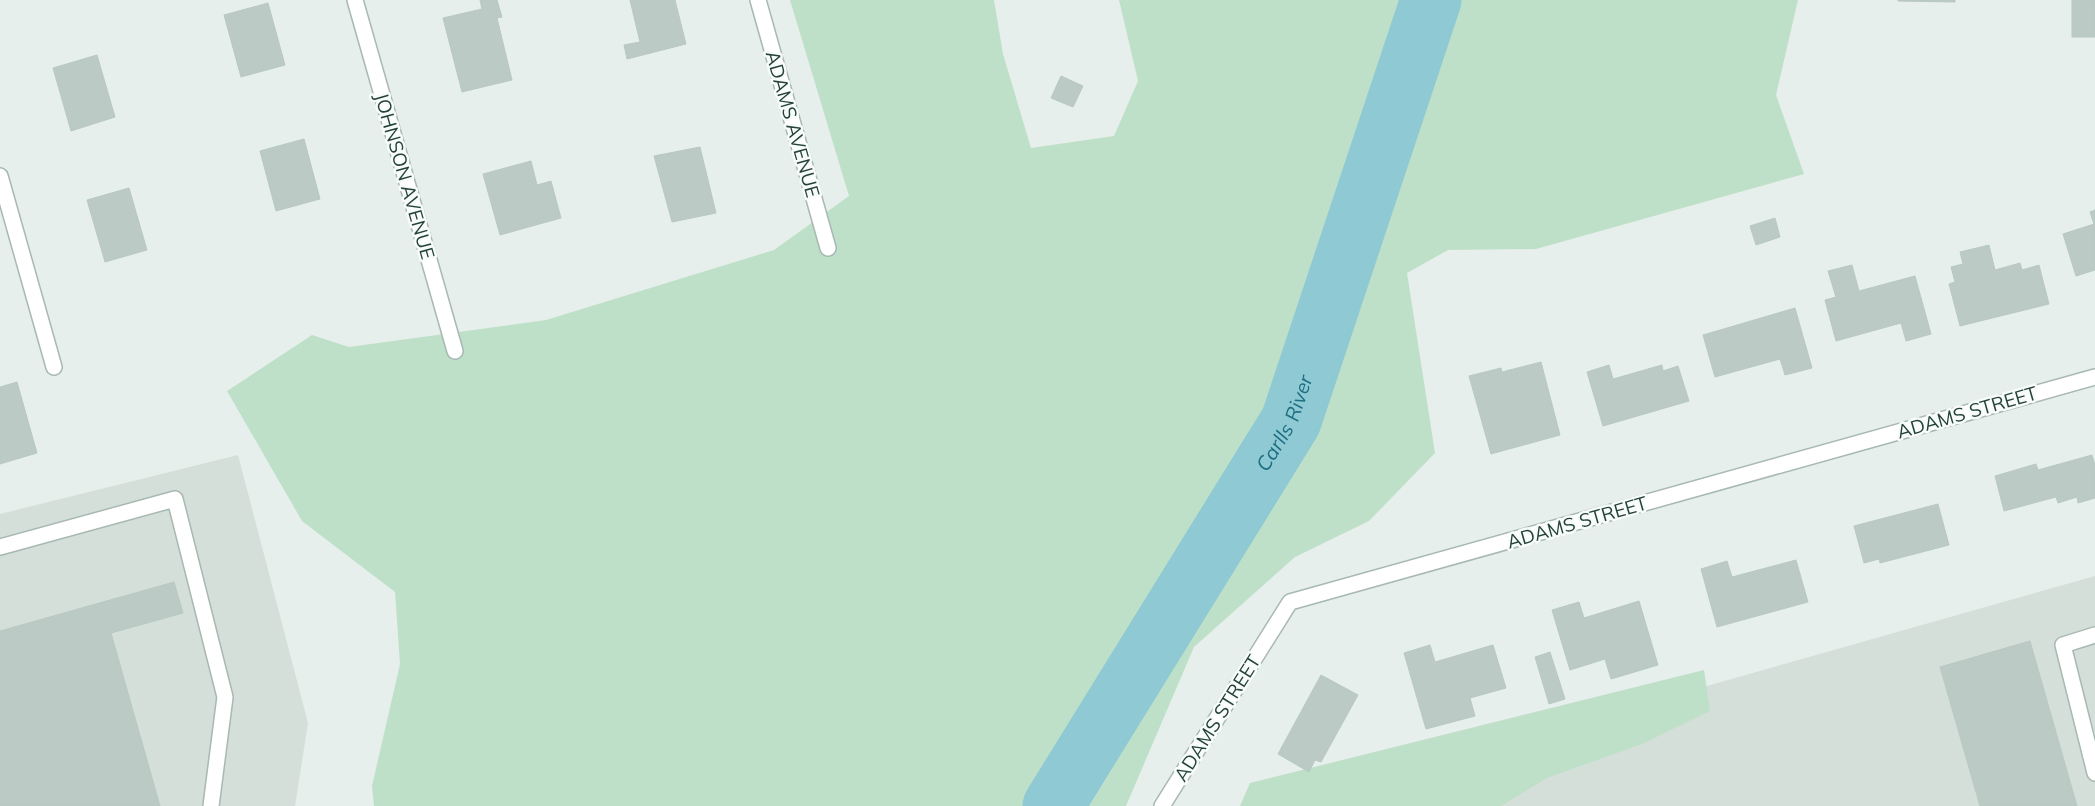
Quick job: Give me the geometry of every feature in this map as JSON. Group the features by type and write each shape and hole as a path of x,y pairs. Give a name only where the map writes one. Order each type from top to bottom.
{"street":[{"name":"JOHNSON AVENUE","path":"355,0 455,351"},
{"name":"ADAMS AVENUE","path":"758,0 828,248"},
{"path":"0,176 54,367"},
{"name":"ADAMS STREET","path":"1162,806 1290,602 2095,376"},
{"path":"0,547 175,499 225,697 211,806"},
{"path":"2095,635 2063,645 2095,773"}],"shaded area":[{"path":"238,455 308,723 295,806 0,806 0,514"},
{"path":"2095,576 2095,806 1283,806"}],"green space":[{"path":"790,0 994,0 1003,54 1031,148 1114,136 1138,81 1119,0 1798,0 1776,95 1804,174 1536,249 1448,250 1407,273 1435,453 1369,521 1295,557 1194,647 1126,806 374,806 372,786 400,664 395,592 302,521 227,391 312,335 349,347 546,320 774,250 849,196"},
{"path":"1704,670 1710,711 1642,744 1547,778 1501,806 1240,806 1250,783"}],"building":[{"path":"480,0 497,0 502,17 497,18 512,80 462,92 443,18 482,9"},
{"path":"630,0 675,0 686,44 627,59 624,45 640,42"},
{"path":"1898,0 1955,0 1955,2 1898,1"},
{"path":"2072,0 2095,0 2095,37 2072,37"},
{"path":"268,3 285,65 241,77 224,15"},
{"path":"97,55 115,117 71,131 53,68"},
{"path":"1061,76 1083,86 1073,107 1051,98"},
{"path":"304,139 320,199 276,211 260,151"},
{"path":"700,147 716,213 672,222 654,156"},
{"path":"531,161 537,185 551,181 561,218 500,235 483,174"},
{"path":"129,188 147,250 105,262 87,200"},
{"path":"2095,210 2095,270 2076,276 2063,234 2094,224 2090,212"},
{"path":"1775,218 1780,237 1756,245 1750,226"},
{"path":"1989,245 1995,270 2020,263 2022,270 2039,265 2049,304 1960,326 1949,284 1955,282 1951,267 1963,264 1960,252"},
{"path":"1852,265 1859,291 1915,276 1931,334 1906,341 1901,323 1836,341 1825,300 1836,297 1828,271"},
{"path":"1795,308 1812,368 1785,375 1780,359 1715,377 1703,335"},
{"path":"1541,362 1560,435 1491,454 1469,376 1501,368 1502,372"},
{"path":"1609,365 1613,379 1662,365 1663,371 1678,366 1689,401 1603,426 1587,372"},
{"path":"17,382 37,453 0,464 0,387"},
{"path":"2092,455 2095,465 2095,498 2078,503 2077,497 2058,503 2056,497 2004,511 1995,476 2036,464 2038,470"},
{"path":"1938,504 1949,545 1880,563 1879,559 1864,563 1854,526"},
{"path":"1796,560 1808,602 1717,627 1701,569 1727,561 1732,577"},
{"path":"174,582 183,613 111,633 160,806 0,806 0,631"},
{"path":"1639,601 1658,665 1611,679 1605,659 1570,670 1552,610 1579,602 1584,618"},
{"path":"2030,641 2077,806 1980,806 1940,667"},
{"path":"1430,645 1435,662 1493,645 1506,688 1470,698 1475,716 1426,729 1404,653"},
{"path":"1550,652 1565,699 1549,704 1535,657"},
{"path":"1321,675 1358,695 1321,762 1315,760 1309,772 1278,754"}],"waterway":[{"name":"Carlls River","path":"1053,806 1291,421 1431,0"}]}
